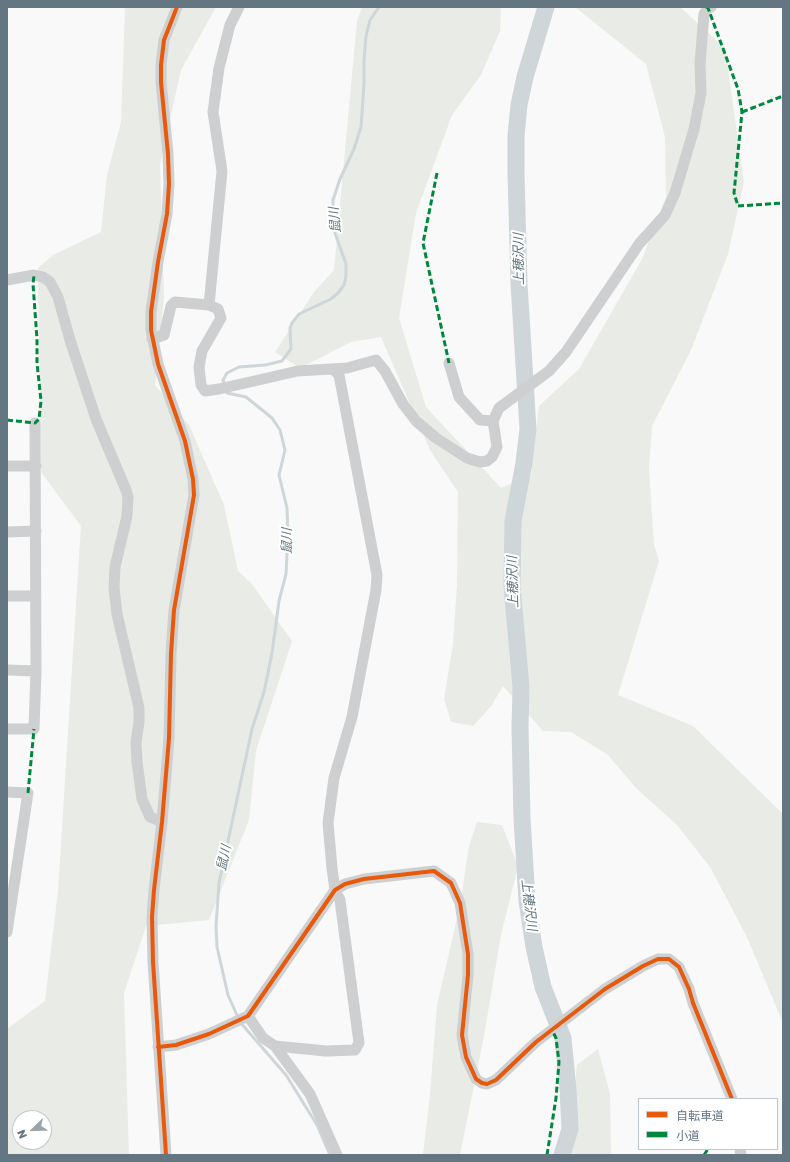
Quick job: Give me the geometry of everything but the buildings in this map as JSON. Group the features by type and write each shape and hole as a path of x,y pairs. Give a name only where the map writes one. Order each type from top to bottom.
{"street":[{"path":"166,1155 153,962 152,917 169,738 171,654 174,610 194,495 193,479 185,441 158,364 152,339 151,312 167,214 169,184 161,65 164,40 177,7"},
{"path":"209,305 222,171 213,112 221,61 230,25 239,7"},
{"path":"152,339 164,335 171,306 175,302 209,305 218,308 221,318 202,351 199,367 201,385 206,391 298,372 347,368 376,360 385,371 403,404 416,421 436,438 468,458 480,462 487,461 492,457 497,447 493,421 499,408 549,371 566,352 639,244 665,215 675,193 694,129 701,92 700,64 704,14 708,8 712,7"},
{"path":"7,280 34,275 43,277 50,282 53,287 58,297 70,340 96,419 126,490 128,497 127,516 115,567 117,614 139,708 136,742 142,799 150,817 162,822"},
{"path":"449,363 459,397 480,420 493,421"},
{"path":"275,1046 326,1051 355,1050 358,1043 340,900 335,890 328,823 334,778 352,717 376,590 377,574 339,374 333,369"},
{"path":"7,729 34,729 36,671 35,423"},
{"path":"7,466 36,466"},
{"path":"7,532 36,531"},
{"path":"7,596 35,596"},
{"path":"7,670 36,671"},
{"path":"7,792 28,793 12,858 7,932"},
{"path":"158,1047 182,1043 209,1034 247,1017 335,890 345,884 364,879 434,870 451,883 460,902 468,954 468,975 462,1035 466,1057 476,1079 487,1084 496,1080 536,1042 605,989 643,966 658,959 669,959 678,967 688,988 732,1098"},
{"path":"247,1017 263,1038 275,1046 310,1094 337,1155"}],"shaded area":[{"path":"216,7 181,70 160,164 164,297 155,385 189,425 224,505 238,571 252,584 292,641 256,751 249,820 209,920 146,926 124,993 129,1155 7,1155 7,1029 45,1001 58,891 81,526 41,472 38,268 53,255 101,232 107,175 121,122 125,8"},
{"path":"362,7 501,7 500,31 481,75 452,115 416,213 399,318 426,407 501,488 531,475 539,406 579,369 642,259 666,197 665,137 646,64 575,7 680,7 725,48 744,182 728,254 691,350 652,426 649,468 654,545 659,561 618,695 693,726 782,813 783,1023 747,937 710,867 677,825 636,788 608,755 571,732 543,731 503,686 492,705 473,726 451,722 444,699 453,644 457,585 458,492 430,450 381,337 351,342 300,368 275,352 314,292 334,270 357,21"},
{"path":"477,822 502,825 518,866 501,935 484,1036 460,1155 423,1155 430,1094 437,1005 460,905 469,846"},
{"path":"598,1049 610,1094 611,1155 567,1155 577,1065"}],"waterway":[{"name":"鼠川","path":"330,1155 317,1125 286,1075 240,1022 228,995 217,947 216,926 219,883 252,729 264,692 272,653 279,601 286,574 288,535 287,508 279,475 285,450 280,430 272,418 246,397 227,393 223,380 227,373 239,367 265,365 282,361 291,349 290,328 299,314 331,299 344,285 346,264 335,233 333,200 340,179 354,149 361,127 366,36 370,20 379,7"},
{"name":"上穂沢川","path":"546,7 525,77 519,105 516,136 519,284 528,429 524,463 513,521 512,586 521,687 520,727 522,818 527,901 534,947 543,987 563,1038 570,1129 562,1155"}],"marked path":[{"path":"706,7 708,8 738,89 742,112 734,193 738,206 783,203"},
{"path":"742,112 783,96"},
{"path":"437,173 423,243 449,363"},
{"path":"7,420 35,423 39,419 41,401 37,363 37,339 33,284 34,275"},
{"path":"28,793 34,729"},
{"path":"547,1155 556,1098 559,1062 556,1038 552,1030"},
{"path":"704,1155 707,1150"}],"cycle path":[{"path":"166,1155 153,962 152,917 169,738 171,654 174,610 194,495 193,479 185,441 158,364 151,330 151,312 167,214 169,184 161,65 164,40 177,7"},
{"path":"158,1047 176,1045 209,1034 248,1016 335,890 345,884 364,879 434,871 451,883 460,903 468,954 468,975 462,1035 466,1057 476,1079 487,1084 496,1080 536,1042 605,989 643,966 658,959 669,959 679,967 689,989 693,1003 732,1098"}]}
